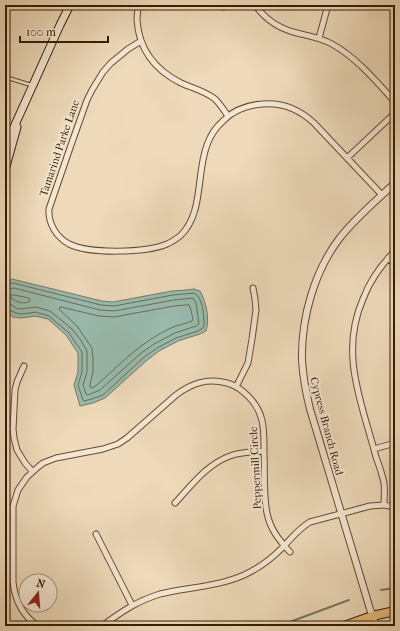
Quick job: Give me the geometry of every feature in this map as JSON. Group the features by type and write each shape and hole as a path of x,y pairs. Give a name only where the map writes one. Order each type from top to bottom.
{"main road":[{"path":"5,147 70,5"},
{"path":"5,170 21,113"},
{"path":"344,626 372,616 395,611"}],"street":[{"path":"138,5 137,20 141,41 144,50 150,58 162,71 176,80 210,96 218,102 228,116"},
{"path":"255,5 269,20 281,28 319,38 340,48 354,60 395,102"},
{"path":"319,38 328,5"},
{"name":"Tamarind Parke Lane","path":"141,41 128,48 111,63 96,81 87,100 49,209 49,217 52,226 60,238 64,241 74,246 113,251 149,249 172,242 186,230 192,219 203,158 207,145 215,130 228,116 247,106 257,104 272,103 292,108 303,113 382,195"},
{"path":"347,158 395,113"},
{"name":"Cypress Branch Road","path":"376,626 310,408 305,386 302,355 308,303 323,265 332,248 353,222 395,183"},
{"path":"384,505 384,483 358,394 352,356 353,338 357,316 365,293 373,278 395,251"},
{"path":"388,258 395,264"},
{"path":"236,387 248,363 252,340 256,310 253,288"},
{"path":"24,366 15,390 13,429 17,450 32,472"},
{"name":"Peppermill Circle","path":"37,626 26,616 14,593 12,515 18,490 27,477 43,463 56,458 103,449 118,444 127,438 176,395 190,386 203,382 215,381 230,384 236,387 250,398 260,412 264,425 266,513 274,534 290,552"},
{"path":"374,449 395,443"},
{"path":"175,503 210,468 229,456 241,453 264,451"},
{"path":"102,626 132,605 142,600 162,594 214,584 236,578 257,568 277,553 297,531 307,524 370,506 384,505 395,507"},
{"path":"96,534 132,605"}],"lane":[{"path":"5,77 33,86"}],"water":[{"path":"12,279 102,301 113,302 172,291 194,289 200,291 206,305 208,321 206,331 178,341 159,351 105,398 80,406 74,385 78,372 78,353 66,335 48,319 35,316 20,318 13,317 5,312 5,283"}],"waterway":[{"path":"381,590 395,588"},
{"path":"279,626 349,600"}]}
